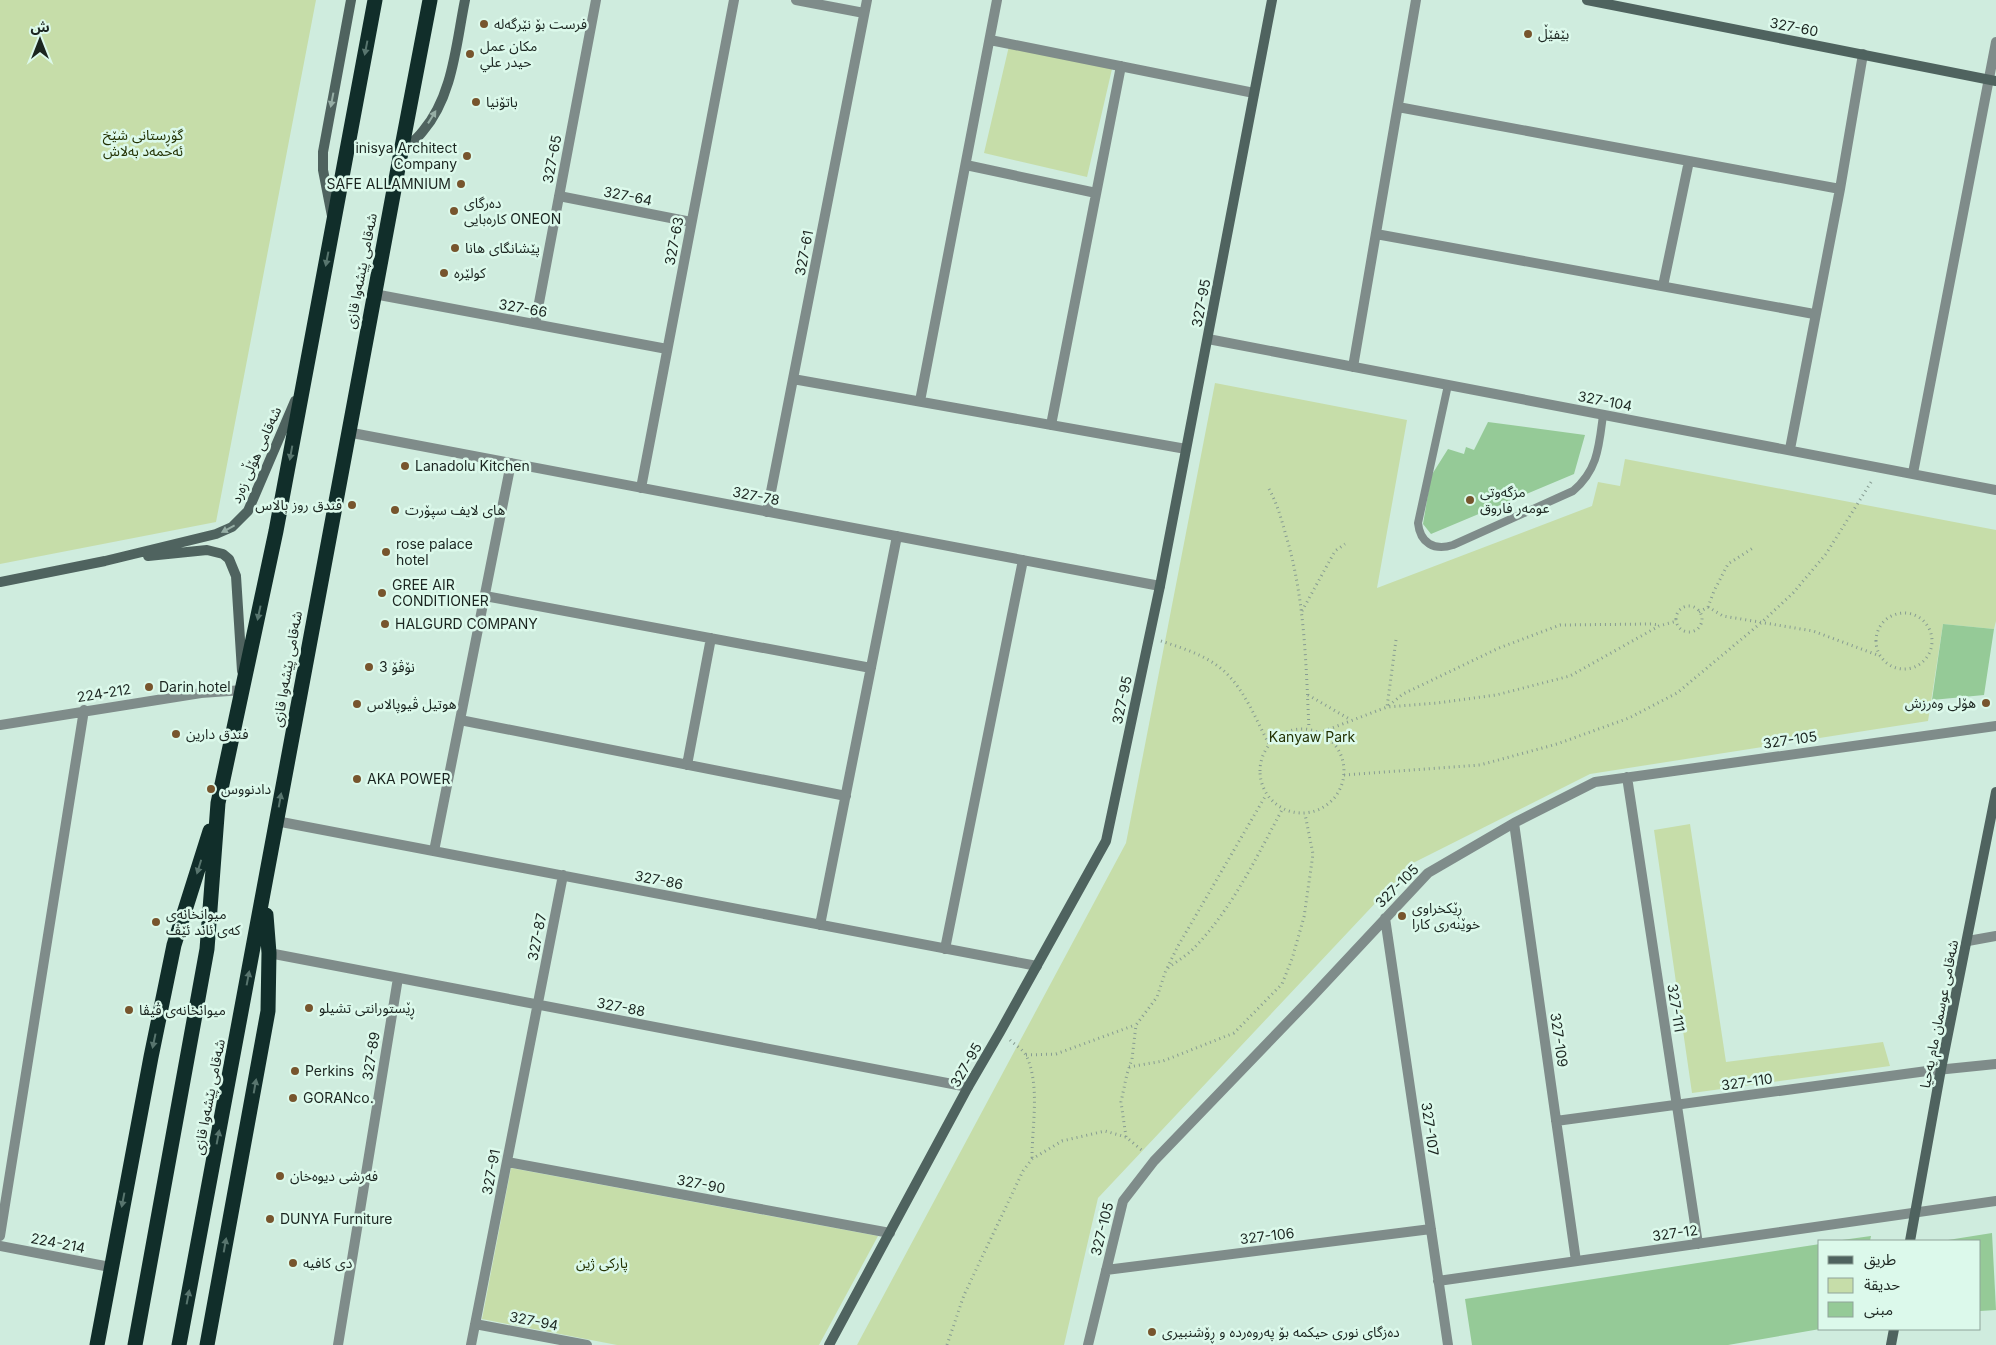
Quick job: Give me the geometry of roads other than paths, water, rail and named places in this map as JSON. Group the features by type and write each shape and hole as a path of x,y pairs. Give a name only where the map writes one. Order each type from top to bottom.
{"highway":[{"name":"شەقامی پێشەوا قازی","path":"135,1345 207,949 218,803 276,532 375,0"},
{"name":"شەقامی پێشەوا قازی","path":"179,1345 264,894 347,432 429,1"},
{"path":"97,1345 110,1267 174,945 218,803"},
{"path":"207,1345 268,1011 269,954 264,894"},
{"path":"89,1345 102,1321"}],"street":[{"path":"333,224 323,170 323,152 351,0"},
{"path":"400,154 424,131 441,104 451,74 465,0"},
{"name":"327-65","path":"536,324 596,0"},
{"name":"327-63","path":"641,488 734,0"},
{"path":"796,0 864,12"},
{"name":"327-61","path":"768,512 867,0"},
{"path":"920,401 997,0"},
{"name":"327-95","path":"829,1345 968,1087 1106,841 1160,586 1272,0"},
{"path":"1352,367 1416,0"},
{"name":"327-60","path":"1587,0 1620,3 1993,80"},
{"path":"990,40 1254,93"},
{"path":"1913,473 1993,80 1996,42"},
{"path":"1790,449 1814,314 1840,189 1862,54"},
{"path":"1051,425 1121,66"},
{"path":"1398,107 1840,189"},
{"path":"1663,286 1689,161"},
{"path":"966,165 1096,193"},
{"name":"327-64","path":"559,196 692,222"},
{"path":"1376,234 1814,314"},
{"name":"327-66","path":"374,294 667,348"},
{"name":"327-104","path":"1208,339 1996,490"},
{"name":"شەقامی هۆڵی زەرد","path":"0,582 104,561 216,534 232,527 241,520 253,501 304,379"},
{"path":"793,379 1186,449"},
{"name":"327-78","path":"347,432 1160,586"},
{"path":"434,851 511,464"},
{"path":"820,924 897,536"},
{"name":"شەقامی هۆڵی زەرد","path":"104,561 208,550 222,554 229,559 236,576 243,690"},
{"path":"945,948 1023,560"},
{"path":"484,596 871,668"},
{"path":"687,765 711,638"},
{"name":"224-212","path":"0,724 201,693 243,690"},
{"path":"0,1236 84,710"},
{"path":"460,720 846,796"},
{"name":"327-105","path":"1088,1345 1123,1201 1154,1161 1312,998 1428,873 1514,823 1595,782 1996,726"},
{"name":"327-111","path":"1627,777 1698,1244"},
{"name":"شەقامی عوسمان مام یەحیا","path":"1910,1240 1941,1069 1968,941 1996,792"},
{"name":"327-86","path":"276,821 1037,966"},
{"name":"327-109","path":"1514,823 1576,1261"},
{"name":"327-87","path":"537,1005 563,875"},
{"name":"327-107","path":"1385,918 1448,1345"},
{"path":"1968,941 1996,936"},
{"name":"327-88","path":"269,954 968,1087"},
{"name":"327-89","path":"338,1345 398,978"},
{"name":"327-91","path":"471,1345 537,1005"},
{"name":"327-110","path":"1556,1121 1941,1069 1996,1064"},
{"name":"327-90","path":"507,1162 890,1233"},
{"name":"327-12","path":"1438,1281 1996,1200"},
{"name":"327-106","path":"1106,1270 1431,1229"},
{"name":"224-214","path":"0,1246 110,1267"},
{"name":"327-94","path":"475,1324 587,1345"},
{"path":"1891,1345 1894,1330"}],"lane":[{"path":"1448,385 1418,523 1419,532 1423,539 1436,547 1445,548 1453,545 1573,491 1583,482 1591,470 1596,457 1603,415"}],"place":[{"name":"فرست بۆ نێرگەلە","path":"484,24"},
{"name":"بێفێڵ","path":"1528,34"},
{"name":"مكان عمل حيدر علي","path":"470,54"},
{"name":"باتۆنیا","path":"476,102"},
{"name":"inisya Architect Company","path":"467,156"},
{"name":"SAFE ALLAMNIUM","path":"461,184"},
{"name":"دەرگای کارەبایی ONEON","path":"454,211"},
{"name":"پێشانگای هانا","path":"455,248"},
{"name":"کولێرە","path":"444,273"},
{"name":"Lanadolu Kitchen","path":"405,466"},
{"name":"مزگەوتی عومەر فاروق","path":"1470,500"},
{"name":"فندق روز بالاس","path":"352,505"},
{"name":"های لایف سپۆرت","path":"395,510"},
{"name":"rose palace hotel","path":"386,552"},
{"name":"GREE AIR CONDITIONER","path":"382,593"},
{"name":"HALGURD COMPANY","path":"385,624"},
{"name":"نۆڤۆ 3","path":"369,667"},
{"name":"Darin hotel","path":"149,687"},
{"name":"هۆلی وەرزش","path":"1986,703"},
{"name":"هوتیل ڤیوپالاس","path":"357,704"},
{"name":"فندق دارين","path":"176,734"},
{"name":"AKA POWER","path":"357,779"},
{"name":"دادنووس","path":"211,789"},
{"name":"ڕێكخراوی خوێنەری كارا","path":"1402,916"},
{"name":"میوانخانەی کەی ئاند ئێڤ","path":"156,922"},
{"name":"ڕێستورانتی تشیلو","path":"309,1008"},
{"name":"میوانخانەی ڤیڤا","path":"129,1010"},
{"name":"Perkins","path":"295,1071"},
{"name":"GORANco.","path":"293,1098"},
{"name":"فەرشی دیوەخان","path":"280,1176"},
{"name":"DUNYA Furniture","path":"270,1219"},
{"name":"دى كافيه","path":"293,1263"},
{"name":"دەزگای نوری حیکمە بۆ پەروەردە و ڕۆشنبیری","path":"1152,1332"}],"park label":[{"name":"گۆڕستانی شێخ ئەحمەد بەلاش","path":"143,144"},
{"name":"Kanyaw Park","path":"1312,737"},
{"name":"پارکی ژین","path":"602,1263"}]}
